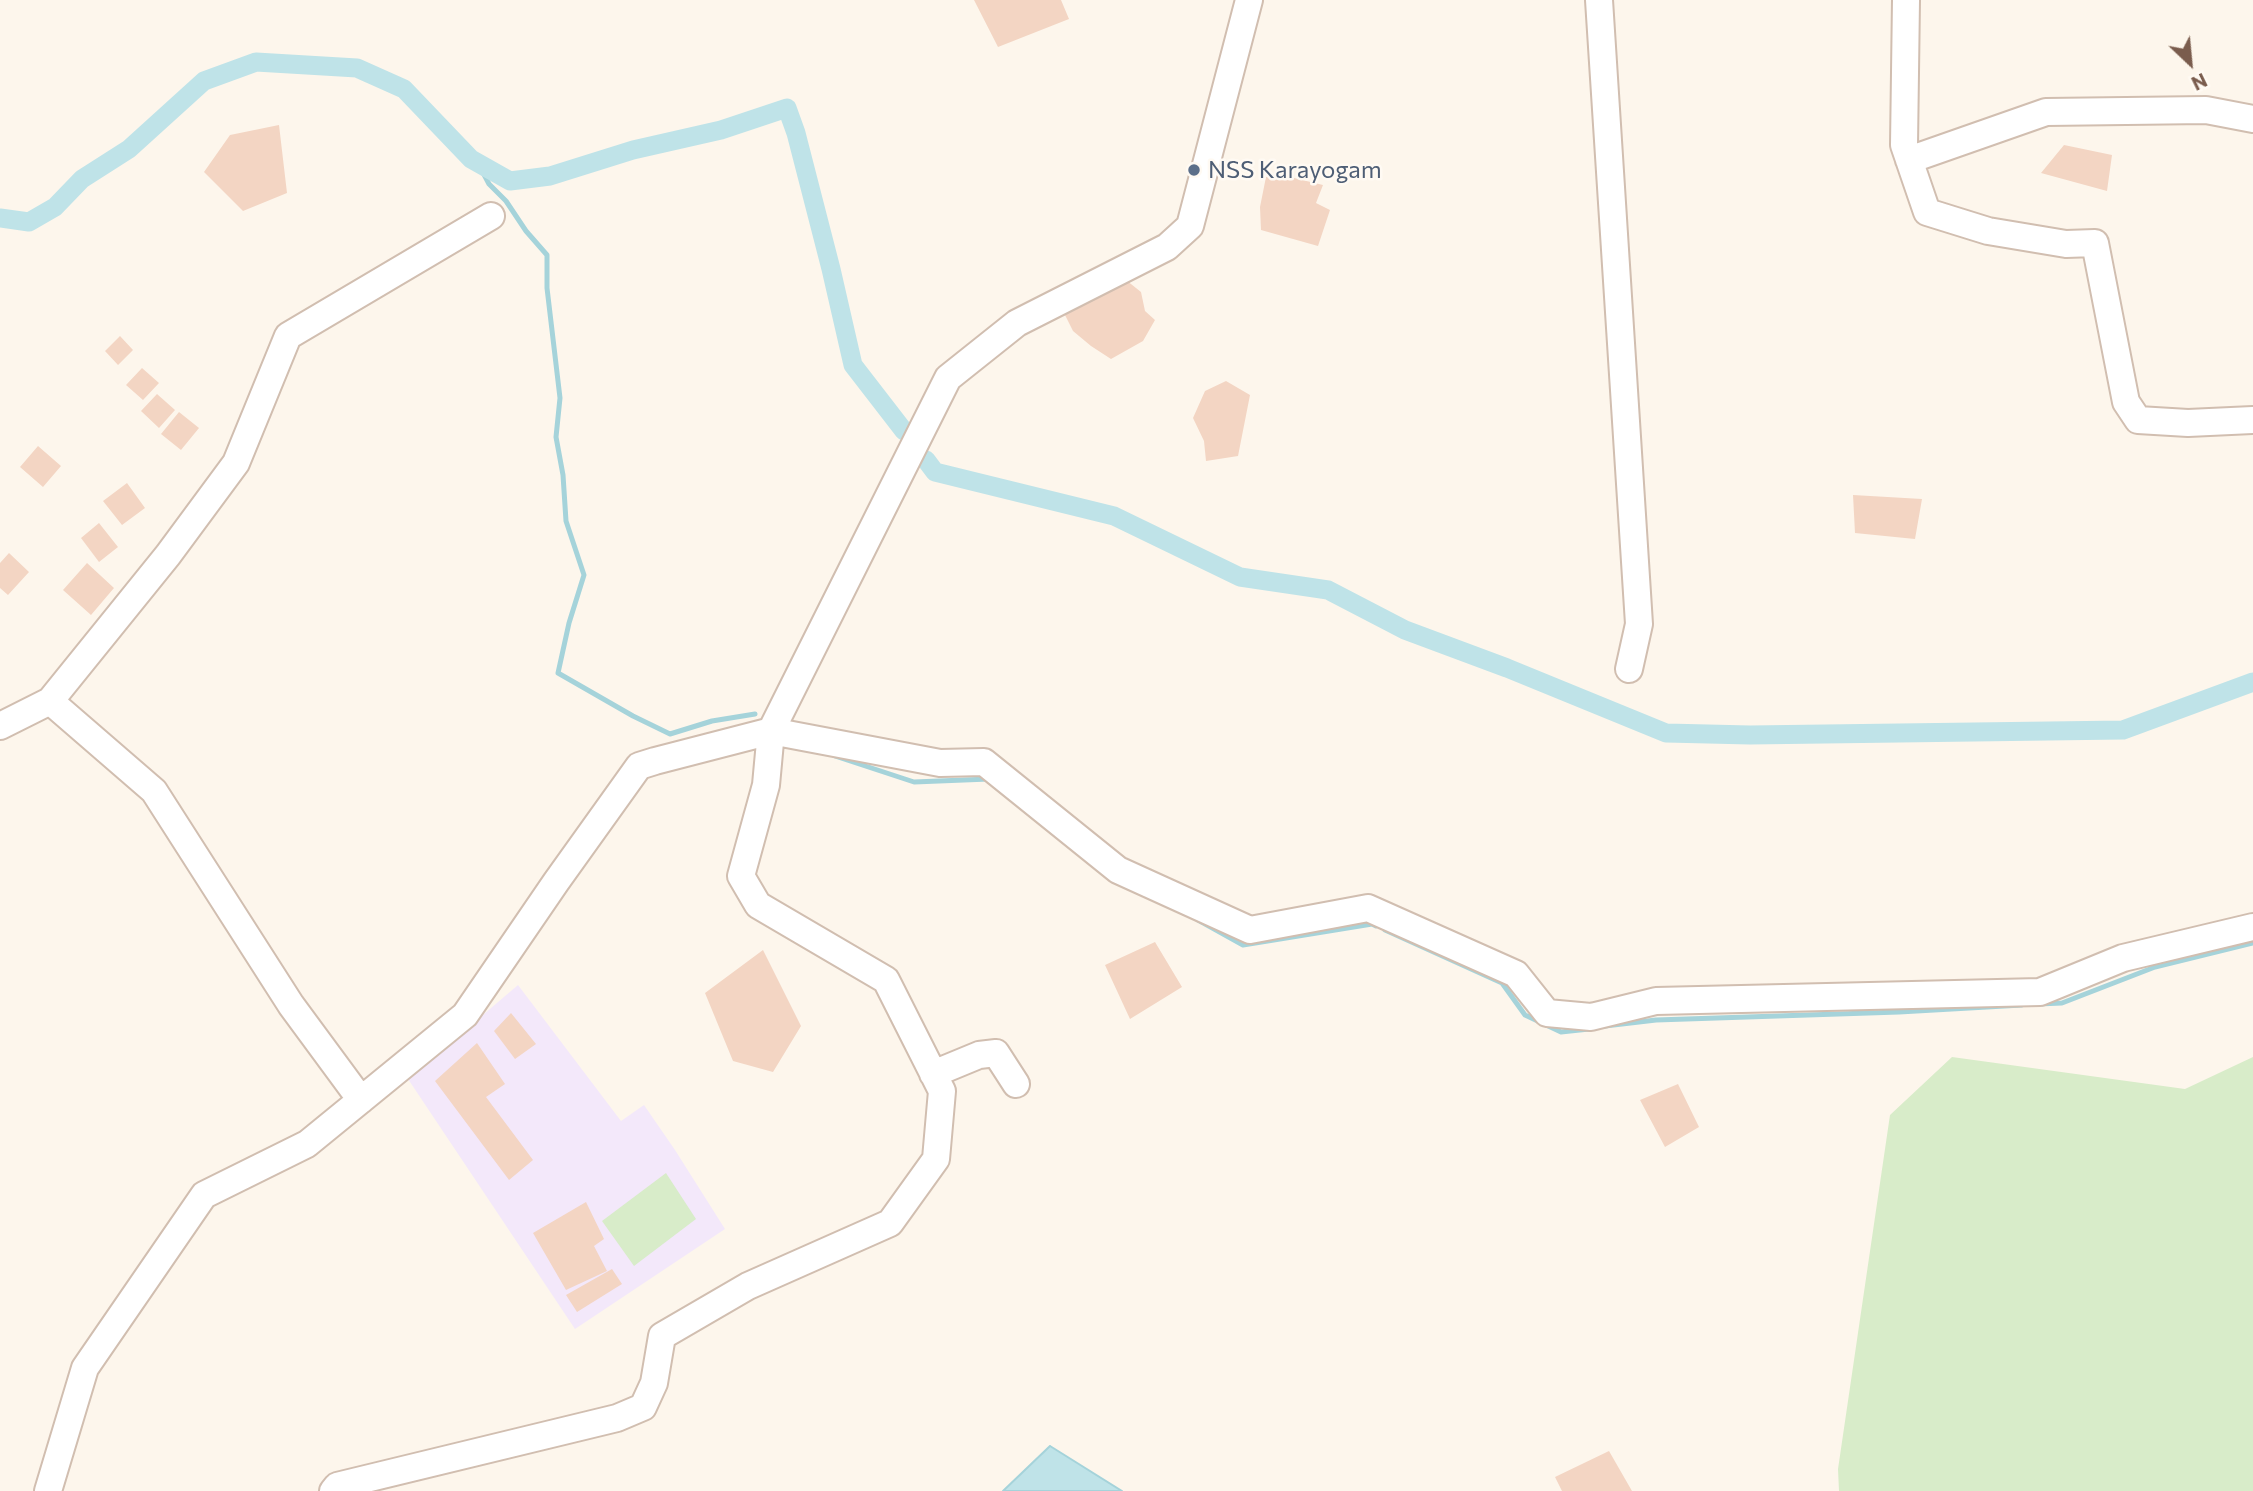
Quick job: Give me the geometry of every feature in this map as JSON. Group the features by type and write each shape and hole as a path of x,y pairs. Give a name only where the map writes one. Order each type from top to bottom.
{"street":[{"path":"333,1491 337,1486 617,1418 643,1407 654,1383 662,1336 748,1286 890,1223 936,1159 942,1091 886,981 758,905 741,876 766,785 771,731 948,378 1017,323 1167,247 1190,226 1249,0"},
{"path":"1599,0 1639,624 1629,669"},
{"path":"1906,0 1904,145 1927,212 1988,231 2066,244 2095,243 2126,402 2138,420 2188,423 2253,420"},
{"path":"1909,160 2046,112 2206,110 2253,120"},
{"path":"0,726 50,701 168,555 236,463 288,336 491,216"},
{"path":"50,701 154,791 291,1004 361,1100"},
{"path":"48,1491 85,1368 204,1195 307,1144 465,1015 555,882 639,766 771,731 940,763 984,762 1118,870 1214,914 1250,930 1368,908 1516,974 1547,1013 1591,1017 1656,1001 2040,992 2123,958 2253,927"},
{"path":"933,1074 979,1055 996,1053 1016,1084"}],"shaded area":[{"path":"518,985 621,1121 644,1105 725,1229 575,1329 408,1079"}],"green space":[{"path":"1952,1057 2185,1089 2253,1057 2253,1491 1839,1491 1838,1469 1890,1115"},
{"path":"666,1173 696,1219 634,1266 602,1221"}],"water":[{"path":"1050,1446 1122,1491 1003,1491"}],"building":[{"path":"974,0 1061,0 1069,19 998,47"},
{"path":"279,125 287,193 243,211 204,172 230,135"},
{"path":"2064,145 2112,155 2107,191 2041,173"},
{"path":"1266,177 1294,178 1323,185 1316,203 1330,210 1318,246 1261,230 1260,207"},
{"path":"1126,280 1141,292 1145,311 1155,320 1143,341 1111,359 1073,331 1061,307"},
{"path":"120,336 133,350 118,365 105,351"},
{"path":"142,368 159,383 143,400 126,385"},
{"path":"1226,381 1250,395 1238,456 1206,461 1204,441 1193,418 1205,391"},
{"path":"157,394 175,410 159,428 141,411"},
{"path":"179,412 199,428 181,450 161,434"},
{"path":"38,446 61,466 43,487 20,467"},
{"path":"127,483 145,508 122,525 103,501"},
{"path":"1853,495 1922,499 1915,539 1855,533"},
{"path":"99,523 118,547 99,562 81,538"},
{"path":"9,553 29,572 8,595 0,588 0,563"},
{"path":"87,563 114,588 91,615 63,590"},
{"path":"1155,942 1182,987 1130,1019 1105,965"},
{"path":"763,950 801,1026 773,1072 733,1061 705,993"},
{"path":"511,1013 536,1044 515,1059 494,1031"},
{"path":"477,1043 505,1084 486,1097 533,1160 509,1180 435,1081"},
{"path":"1678,1084 1699,1127 1665,1147 1640,1100"},
{"path":"586,1202 604,1239 594,1246 607,1271 566,1290 533,1233"},
{"path":"612,1269 622,1284 577,1312 566,1295"},
{"path":"1609,1451 1632,1491 1562,1491 1555,1477"}],"waterway":[{"path":"0,218 29,222 55,207 82,179 129,149 204,81 256,62 357,68 404,89 471,159 510,181 550,176 633,150 721,130 787,108 831,269 853,365 904,431"},
{"path":"478,163 489,184 506,201 526,231 547,255 547,288 560,398 556,437 563,475 566,521 584,575 569,623 558,673 670,734 712,721 755,714"},
{"path":"926,460 935,472 1114,516 1240,577 1328,590 1405,630 1666,733 1750,735 2123,730 2253,682"},
{"path":"835,756 914,782 989,779"},
{"path":"1198,920 1243,945 1372,924 1376,926"},
{"path":"1385,930 1502,983 1525,1015 1561,1032 1589,1029"},
{"path":"2038,1004 2062,1003 2155,967 2253,943"},
{"path":"1605,1026 1656,1020 2022,1005"}],"place":[{"name":"NSS Karayogam","path":"1194,170"}]}
